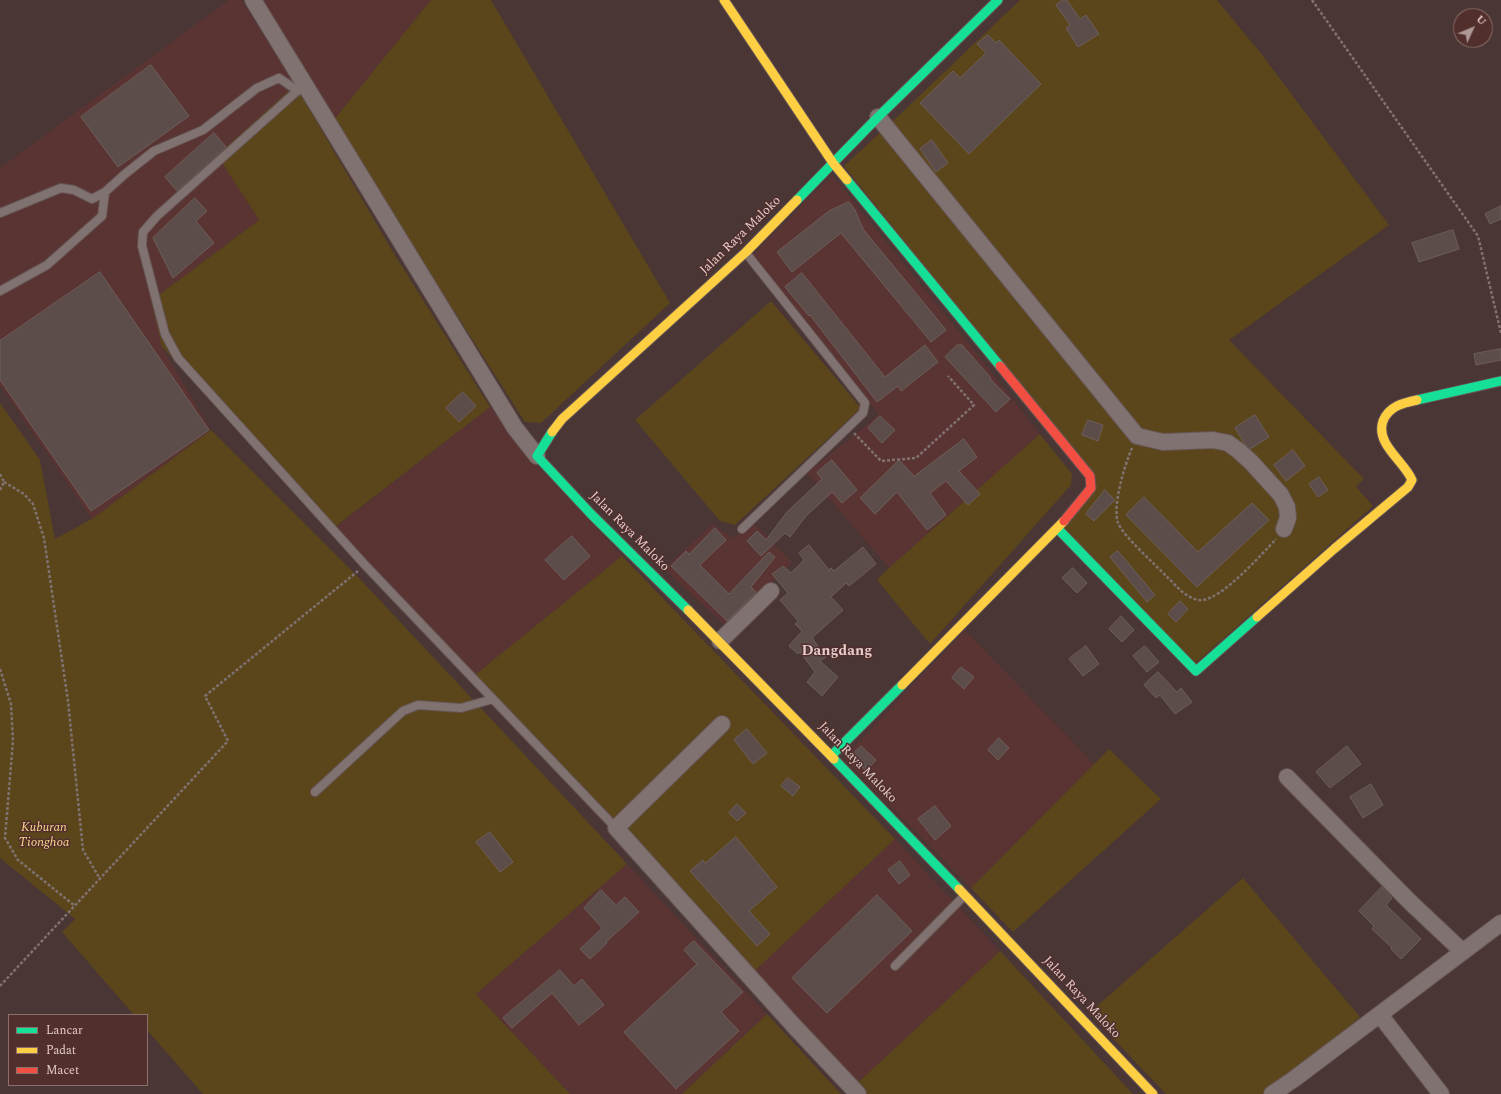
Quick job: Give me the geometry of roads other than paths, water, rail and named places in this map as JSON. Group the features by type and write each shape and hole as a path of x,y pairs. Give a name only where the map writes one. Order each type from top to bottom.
{"street":[{"path":"253,0 301,88 515,428 537,456"},
{"path":"724,0 832,163 1090,476 1091,488 1058,529 831,756"},
{"name":"Jalan Raya Maloko","path":"998,0 878,117 746,252 562,419 551,433 537,456 555,477 720,641 966,894 1154,1094"},
{"path":"878,117 1137,436 1163,442 1213,440 1228,443 1239,450 1281,495 1287,507 1288,518 1284,529"},
{"path":"1058,529 1196,671 1334,549 1408,487 1412,480 1410,474 1390,450 1383,438 1381,425 1386,415 1393,408 1400,404 1501,381"},
{"path":"720,641 771,591"},
{"path":"722,724 616,828 794,1026 858,1094"},
{"path":"1287,777 1410,902 1463,952"},
{"path":"1272,1094 1499,926"},
{"path":"1380,1015 1441,1094"}],"lane":[{"path":"0,213 61,188 74,190 92,199 105,192 154,151 203,130 258,88 279,78 301,88 157,216 143,232 142,246 165,334 178,358 365,565 616,828"},
{"path":"0,291 47,265 102,216 105,192"},
{"path":"742,529 863,413 865,403 746,252"},
{"path":"315,792 403,711 418,706 460,708 493,699"},
{"path":"895,966 966,894"}],"district":[{"name":"Dangdang","path":"837,652"}],"park label":[{"name":"Kuburan Tionghoa","path":"44,836"}]}
